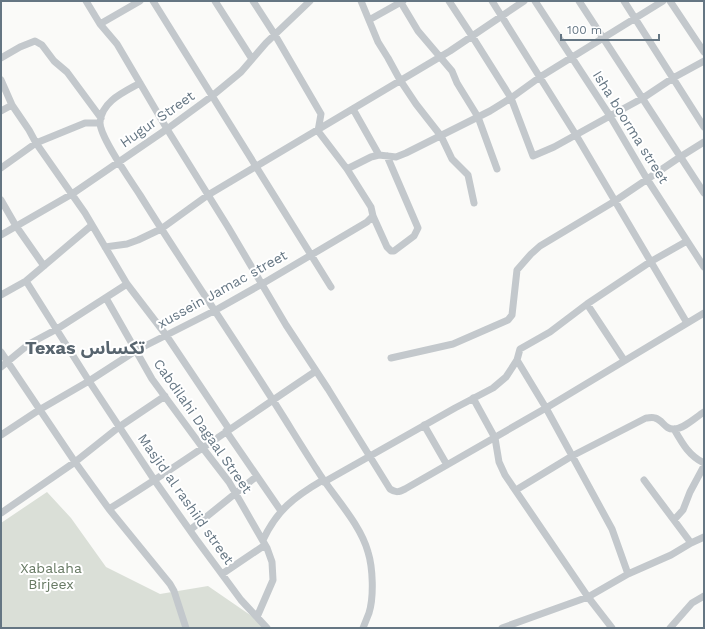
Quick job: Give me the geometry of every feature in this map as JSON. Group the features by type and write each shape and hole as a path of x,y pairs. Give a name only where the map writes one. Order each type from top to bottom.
{"street":[{"path":"86,1 100,24 117,44 286,325 370,455 390,489 398,492 447,465 546,408 704,313"},
{"path":"100,24 140,1"},
{"path":"153,1 331,287"},
{"path":"215,1 252,59"},
{"path":"253,1 275,35 321,114 318,131 347,169 371,207 373,216 387,247 391,251 394,251 417,232 417,224 383,156 353,109"},
{"name":"Hugur Street","path":"1,235 72,194 167,129 212,96 241,72 309,1"},
{"path":"361,1 378,42 400,80 416,104 441,136 452,159 468,175 474,203"},
{"path":"449,1 511,98 534,156 643,98 673,78 704,61"},
{"path":"492,1 576,135 687,323"},
{"path":"105,248 127,244 161,229 208,195 318,131 440,57 524,1"},
{"name":"Isha boorma street","path":"535,1 610,116 647,179 704,267"},
{"path":"578,1 704,193"},
{"path":"624,1 704,127"},
{"path":"347,169 371,157 396,157 478,117 511,98 540,77 604,39 663,1"},
{"path":"670,1 704,52"},
{"path":"369,20 401,2 418,31 452,71 457,83 478,117 497,169"},
{"path":"1,57 35,41 42,45 54,61 67,72 101,120"},
{"path":"1,80 12,105 92,225 127,284 166,335 281,511"},
{"path":"140,83 118,95 106,107 101,120 101,130 161,229 323,481 362,535 369,553 372,585 369,612 363,628"},
{"path":"1,110 12,105"},
{"path":"1,168 36,143 85,123 101,120"},
{"path":"391,358 453,344 508,320 512,314 517,270 531,254 540,246 615,201 704,142"},
{"path":"1,200 16,226 44,266"},
{"name":"xussein Jamac street","path":"1,435 137,350 214,311 262,284 367,222 373,216"},
{"path":"1,295 26,280 92,225"},
{"path":"222,574 264,543 268,529 281,511 303,492 499,384 506,377 517,360 520,349 550,332 587,304 650,262 687,242"},
{"name":"Masjid al rashiid street","path":"26,280 89,381 155,481 241,600 267,628"},
{"path":"1,367 29,344 57,329 127,284"},
{"name":"Cabdilahi Dagaal Street","path":"106,298 137,350 152,379 229,482 264,543 272,562 273,580 257,616"},
{"path":"587,304 624,360"},
{"path":"1,352 39,410 109,509 170,584 174,591 186,628"},
{"path":"517,360 546,408 612,530 628,574"},
{"path":"109,509 155,481 202,447 316,371"},
{"path":"1,513 75,462 119,427 165,396"},
{"path":"474,398 495,438 499,462 505,475 588,597 612,628"},
{"path":"516,490 572,456 646,418 654,418 660,421 666,428 674,429 683,426 704,412"},
{"path":"424,425 447,465"},
{"path":"674,429 685,448 704,465 690,492 683,510 674,520"},
{"path":"190,530 257,476"},
{"path":"644,480 691,543"},
{"path":"503,628 588,597 628,574 671,555 691,543 704,538"},
{"path":"670,628 692,603 704,596"}],"green space":[{"name":"Xabalaha Birjeex","path":"47,492 71,518 106,567 160,594 208,586 269,628 1,628 1,523"}],"district":[{"name":"Texas تكساس","path":"85,348"}]}
